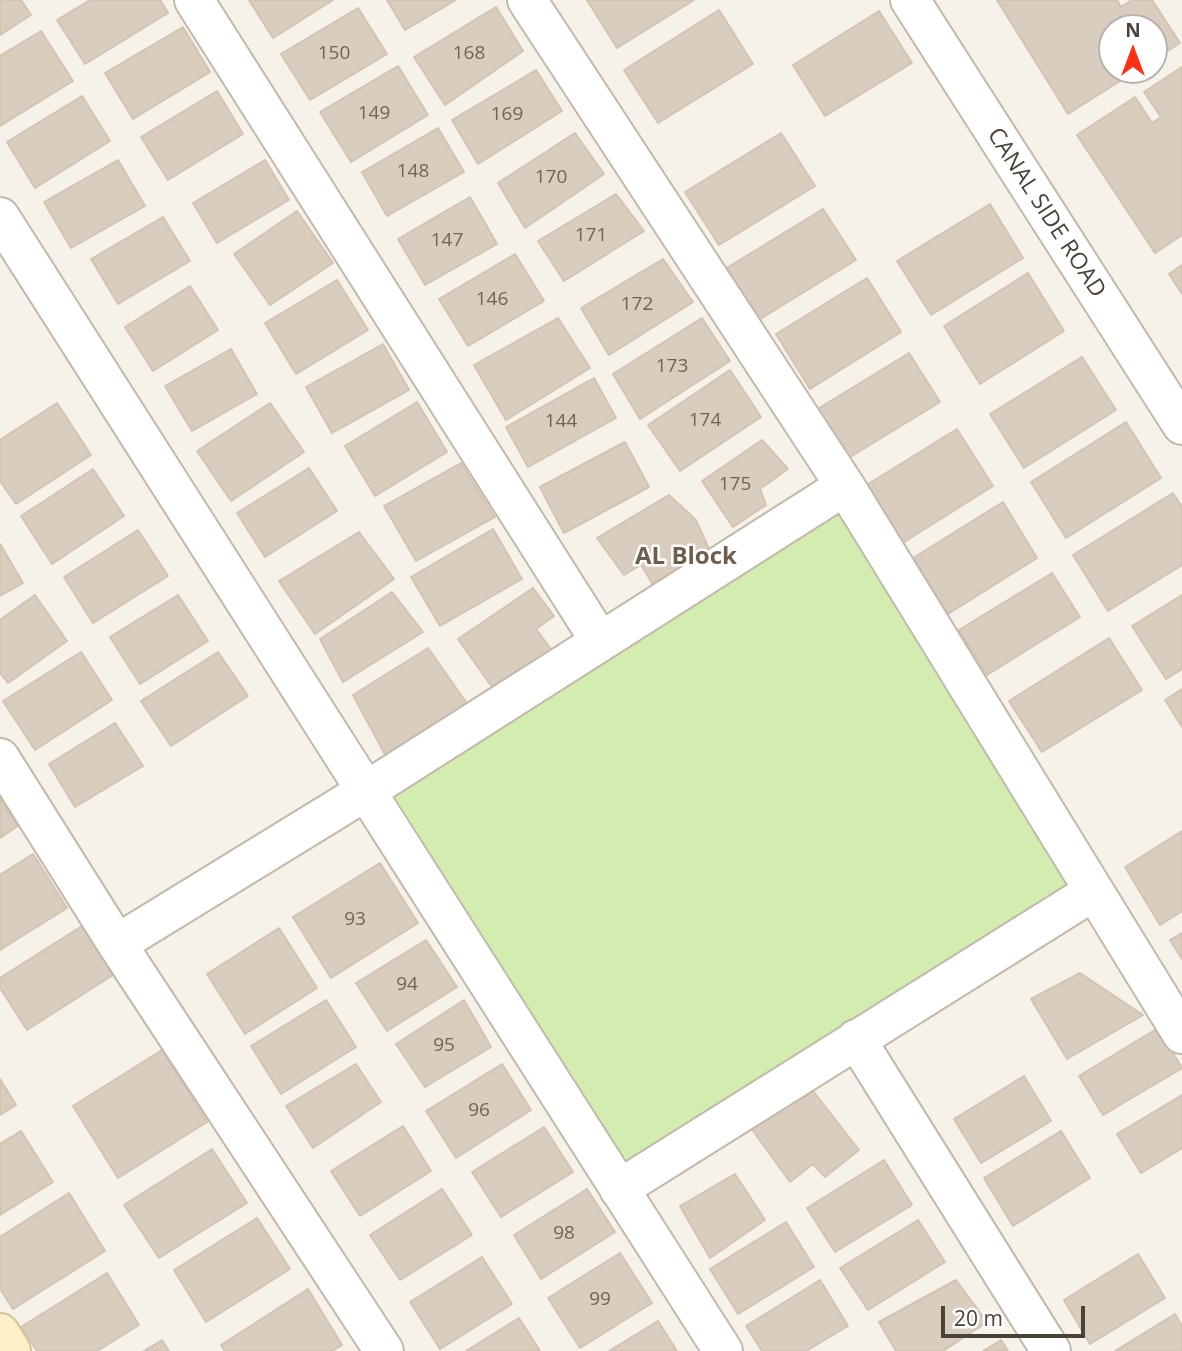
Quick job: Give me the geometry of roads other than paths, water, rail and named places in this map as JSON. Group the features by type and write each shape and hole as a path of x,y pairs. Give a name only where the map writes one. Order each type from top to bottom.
{"main road":[{"path":"0,1333 11,1351"}],"street":[{"path":"194,0 600,640"},
{"path":"527,0 845,486 1182,1034"},
{"name":"CANAL SIDE ROAD","path":"910,0 1182,425"},
{"path":"0,217 723,1351"},
{"path":"117,944 366,791 845,486"},
{"path":"0,758 117,944 384,1351"},
{"path":"619,1189 1094,891"},
{"path":"856,1039 1051,1351"}],"district":[{"name":"AL Block","path":"686,557"}]}
